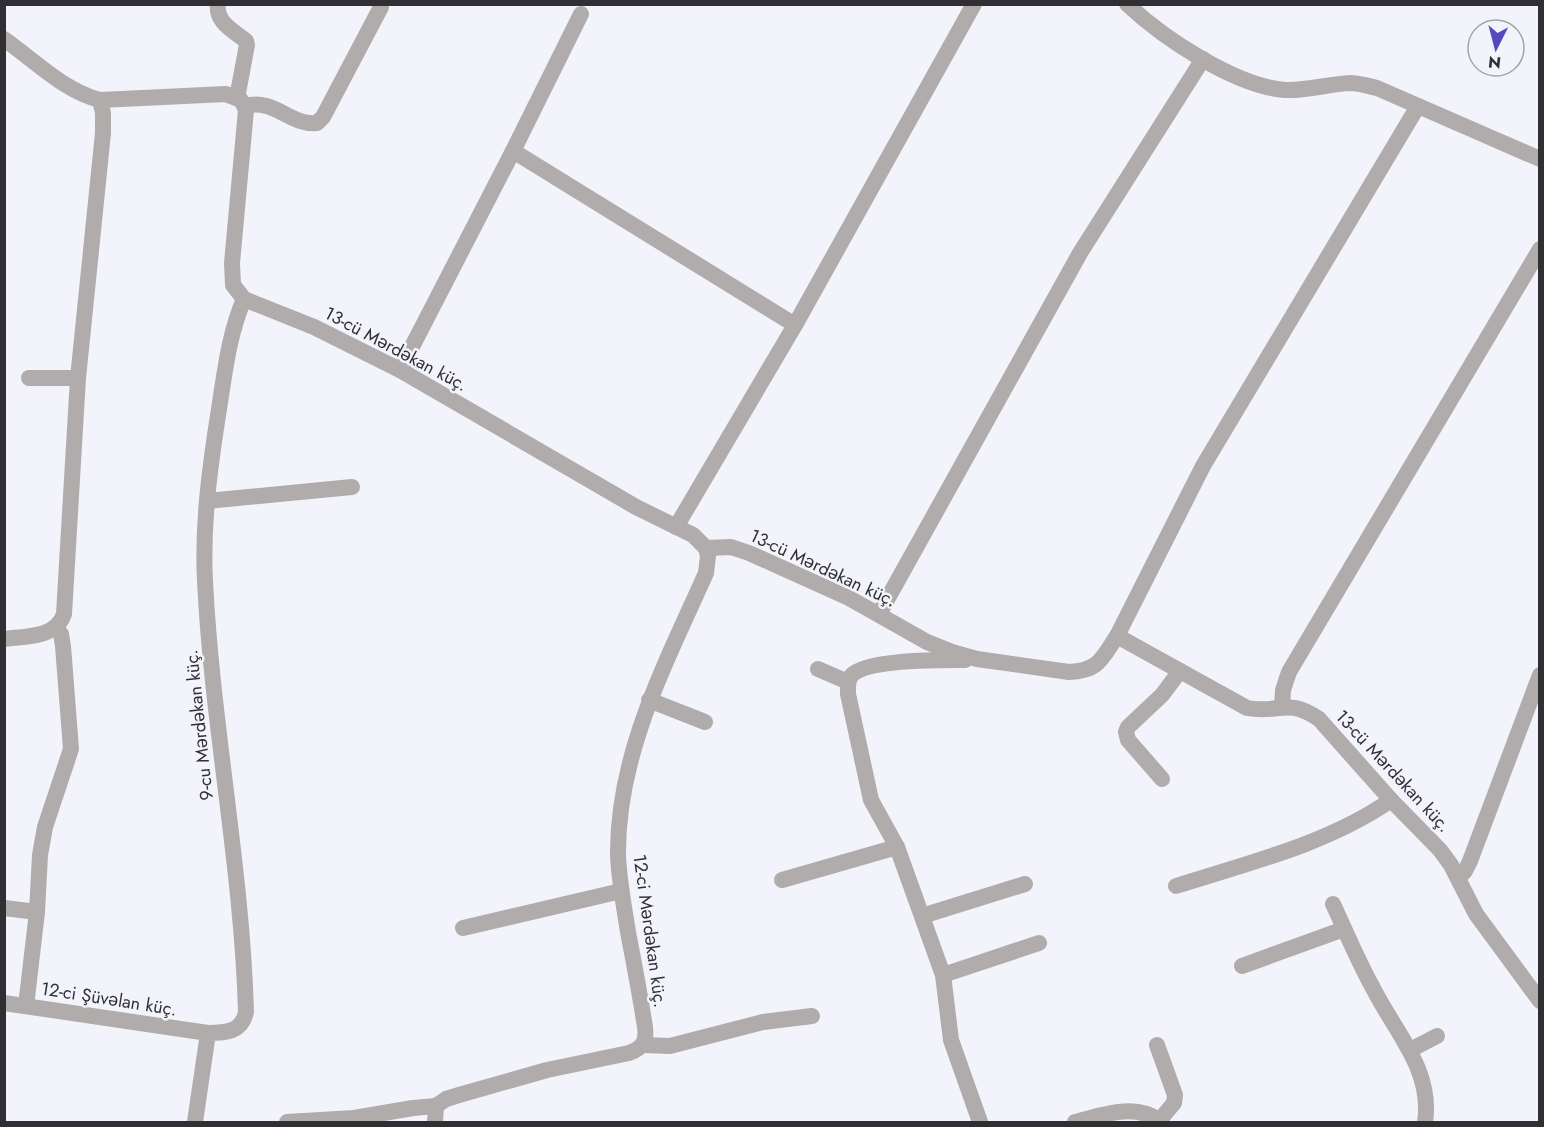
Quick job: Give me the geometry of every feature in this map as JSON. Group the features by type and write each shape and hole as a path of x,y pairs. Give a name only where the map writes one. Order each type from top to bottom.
{"street":[{"path":"218,4 220,20 246,41 247,45 241,102 231,276 233,285 244,299"},
{"path":"676,527 795,325 974,4"},
{"path":"1127,4 1160,32 1203,59 1247,80 1297,90 1349,83 1377,88 1539,159"},
{"path":"4,39 69,86 92,98 100,100 215,94 241,102 263,104 303,122 317,123 323,117 381,8"},
{"path":"400,370 513,152 581,14"},
{"path":"879,614 1080,253 1203,59"},
{"path":"4,639 40,634 56,628 61,621 64,608 78,378 103,134 100,100"},
{"path":"1118,636 1203,466 1418,106"},
{"path":"513,152 795,325"},
{"path":"1282,706 1283,690 1289,672 1539,249"},
{"name":"13-cü Mərdəkan küç.","path":"244,299 314,327 400,370 636,507 693,535 706,548 732,547 749,553 849,598 912,634 952,652 977,659 1069,672 1082,671 1094,667 1118,636 1247,708 1269,710 1282,706 1297,707 1319,719 1391,800 1440,850 1458,878 1476,914 1539,1000"},
{"name":"9-cu Mərdəkan küç.","path":"208,1033 221,1033 239,1027 246,1012 241,916 222,767 205,580 207,501 211,457 231,335 244,299"},
{"path":"30,378 78,378"},
{"path":"207,501 352,487"},
{"name":"12-ci Mərdəkan küç.","path":"643,1045 646,1036 645,1027 621,891 618,853 623,800 634,746 649,700 706,573 708,556 706,548"},
{"path":"26,1006 37,912 40,855 45,827 71,749 63,646 61,634 56,628"},
{"path":"907,662 912,634"},
{"path":"977,659 907,662 862,668 852,675 848,682 848,694 871,800 897,847 943,975 951,1040 980,1122"},
{"path":"818,669 848,682"},
{"path":"1162,779 1128,740 1126,732 1128,726 1162,695 1180,671"},
{"path":"1458,878 1470,861 1539,675"},
{"path":"649,700 705,723"},
{"path":"1176,886 1298,846 1362,819 1391,800"},
{"path":"782,880 897,847"},
{"path":"922,916 1025,884"},
{"path":"463,928 621,891"},
{"path":"1333,904 1372,988 1420,1069 1427,1106 1425,1122"},
{"path":"4,908 37,912"},
{"path":"1242,966 1344,929"},
{"path":"943,975 1039,943"},
{"name":"12-ci Şüvəlan küç.","path":"4,1003 208,1033"},
{"path":"287,1122 363,1117 413,1108 435,1114 446,1099 556,1068 629,1053 638,1050 643,1045 670,1046 763,1022 812,1016"},
{"path":"195,1122 208,1033"},
{"path":"1410,1050 1437,1036"},
{"path":"1075,1122 1122,1111 1144,1114 1160,1122 1174,1103 1175,1095 1157,1045"}]}
